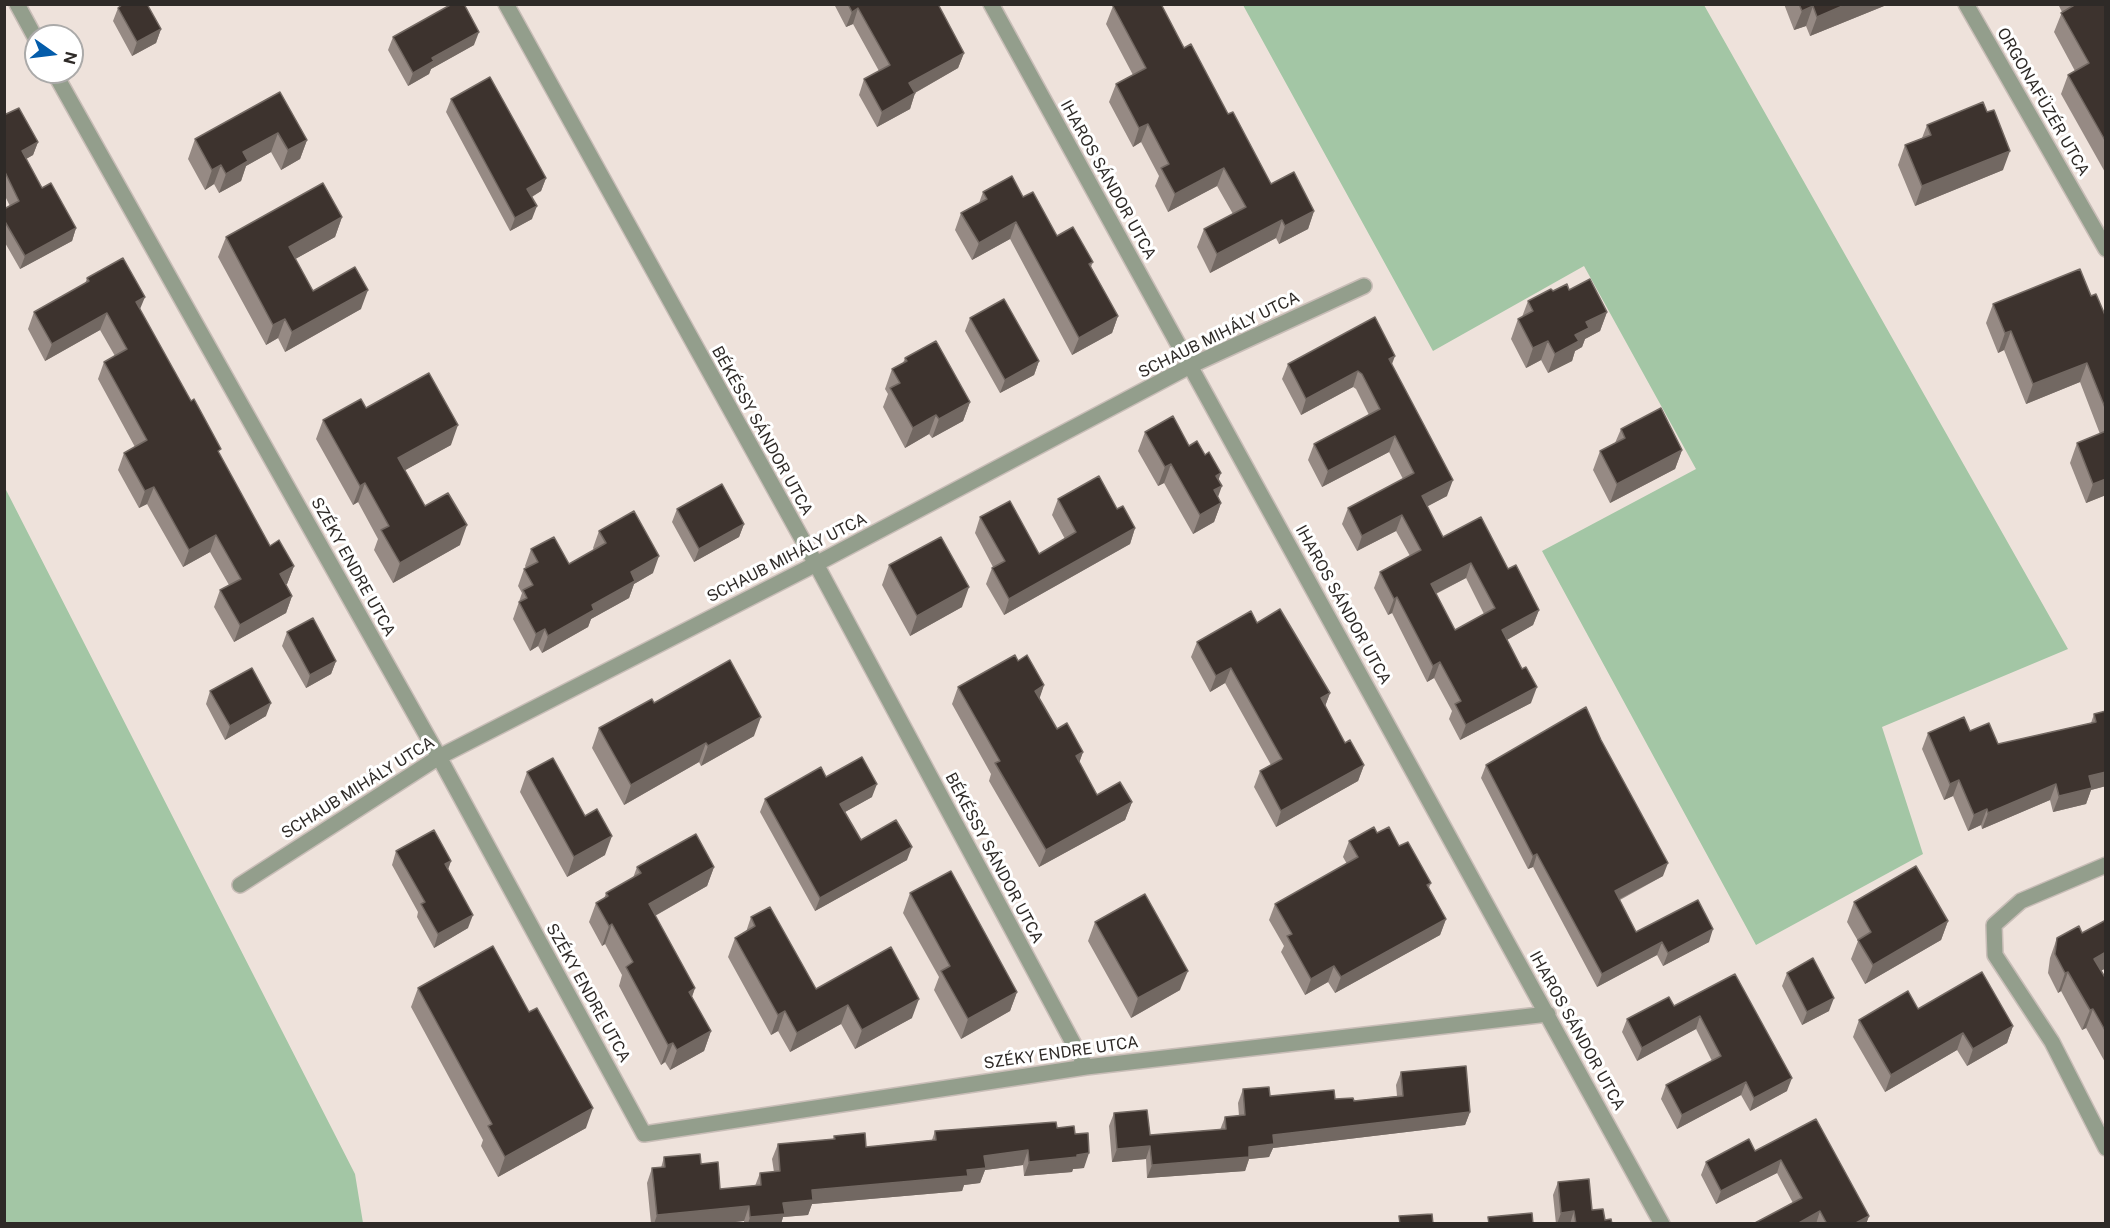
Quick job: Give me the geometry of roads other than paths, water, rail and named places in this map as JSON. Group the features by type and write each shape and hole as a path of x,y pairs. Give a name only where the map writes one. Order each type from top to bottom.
{"street":[{"path":"16,4 27,24"},
{"name":"BÉKÉSSY SÁNDOR UTCA","path":"506,4 816,564 1086,1067"},
{"name":"IHAROS SÁNDOR UTCA","path":"991,4 1662,1224"},
{"name":"ORGONAFÜZÉR UTCA","path":"1966,4 2106,249"},
{"name":"SZÉKY ENDRE UTCA","path":"61,84 439,757 644,1134 1086,1067 1548,1014"},
{"name":"SCHAUB MIHÁLY UTCA","path":"240,885 439,757 816,564 1190,366 1364,286"},
{"path":"2106,865 2020,901 1994,925 1995,955 2052,1042 2106,1148"}]}
